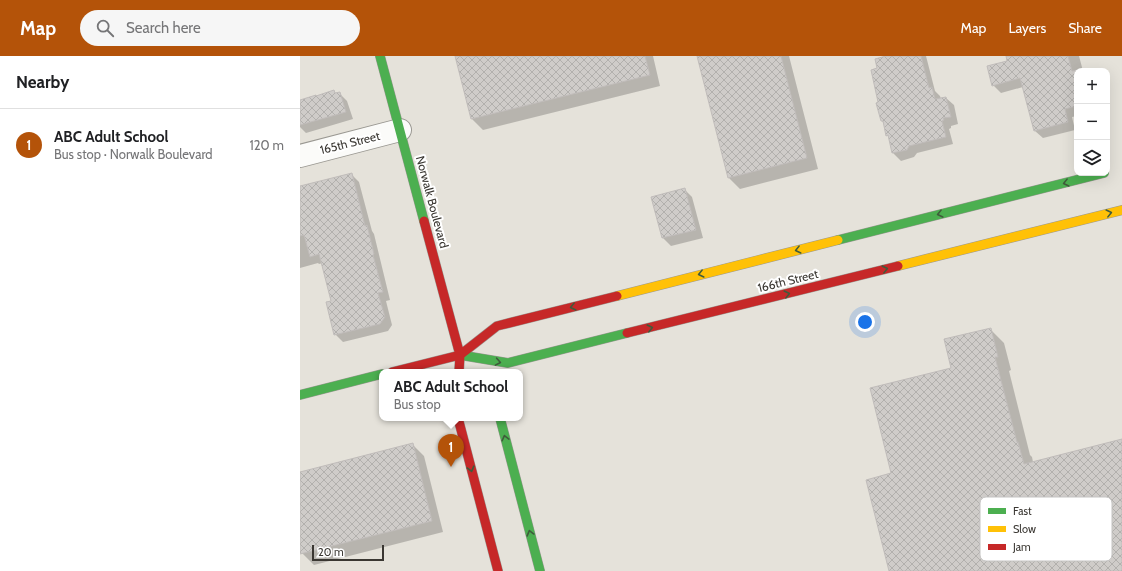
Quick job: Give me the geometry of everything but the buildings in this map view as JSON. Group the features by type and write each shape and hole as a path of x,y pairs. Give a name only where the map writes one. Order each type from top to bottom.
{"street":[{"name":"Norwalk Boulevard","path":"380,56 460,355 459,369"},
{"name":"165th Street","path":"300,156 400,130"},
{"name":"166th Street","path":"460,355 497,326 1093,176"},
{"name":"166th Street","path":"404,369 460,355 508,363 1122,210"},
{"name":"Norwalk Boulevard","path":"460,355 469,366"},
{"path":"300,395 379,375"},
{"path":"459,421 498,571"},
{"path":"501,421 540,571"}],"traffic: fast":[{"path":"380,56 424,221"},
{"path":"838,240 1092,176"},
{"path":"460,355 508,363 627,333"},
{"path":"300,395 379,375"},
{"path":"501,421 540,571"}],"traffic: slow":[{"path":"898,266 1122,210"},
{"path":"617,296 838,240"}],"traffic: jam":[{"path":"424,221 460,355 459,369"},
{"path":"627,333 898,266"},
{"path":"404,369 460,355 497,326 617,296"},
{"path":"459,421 498,571"}],"place":[{"name":"ABC Adult School","path":"451,467"}]}
